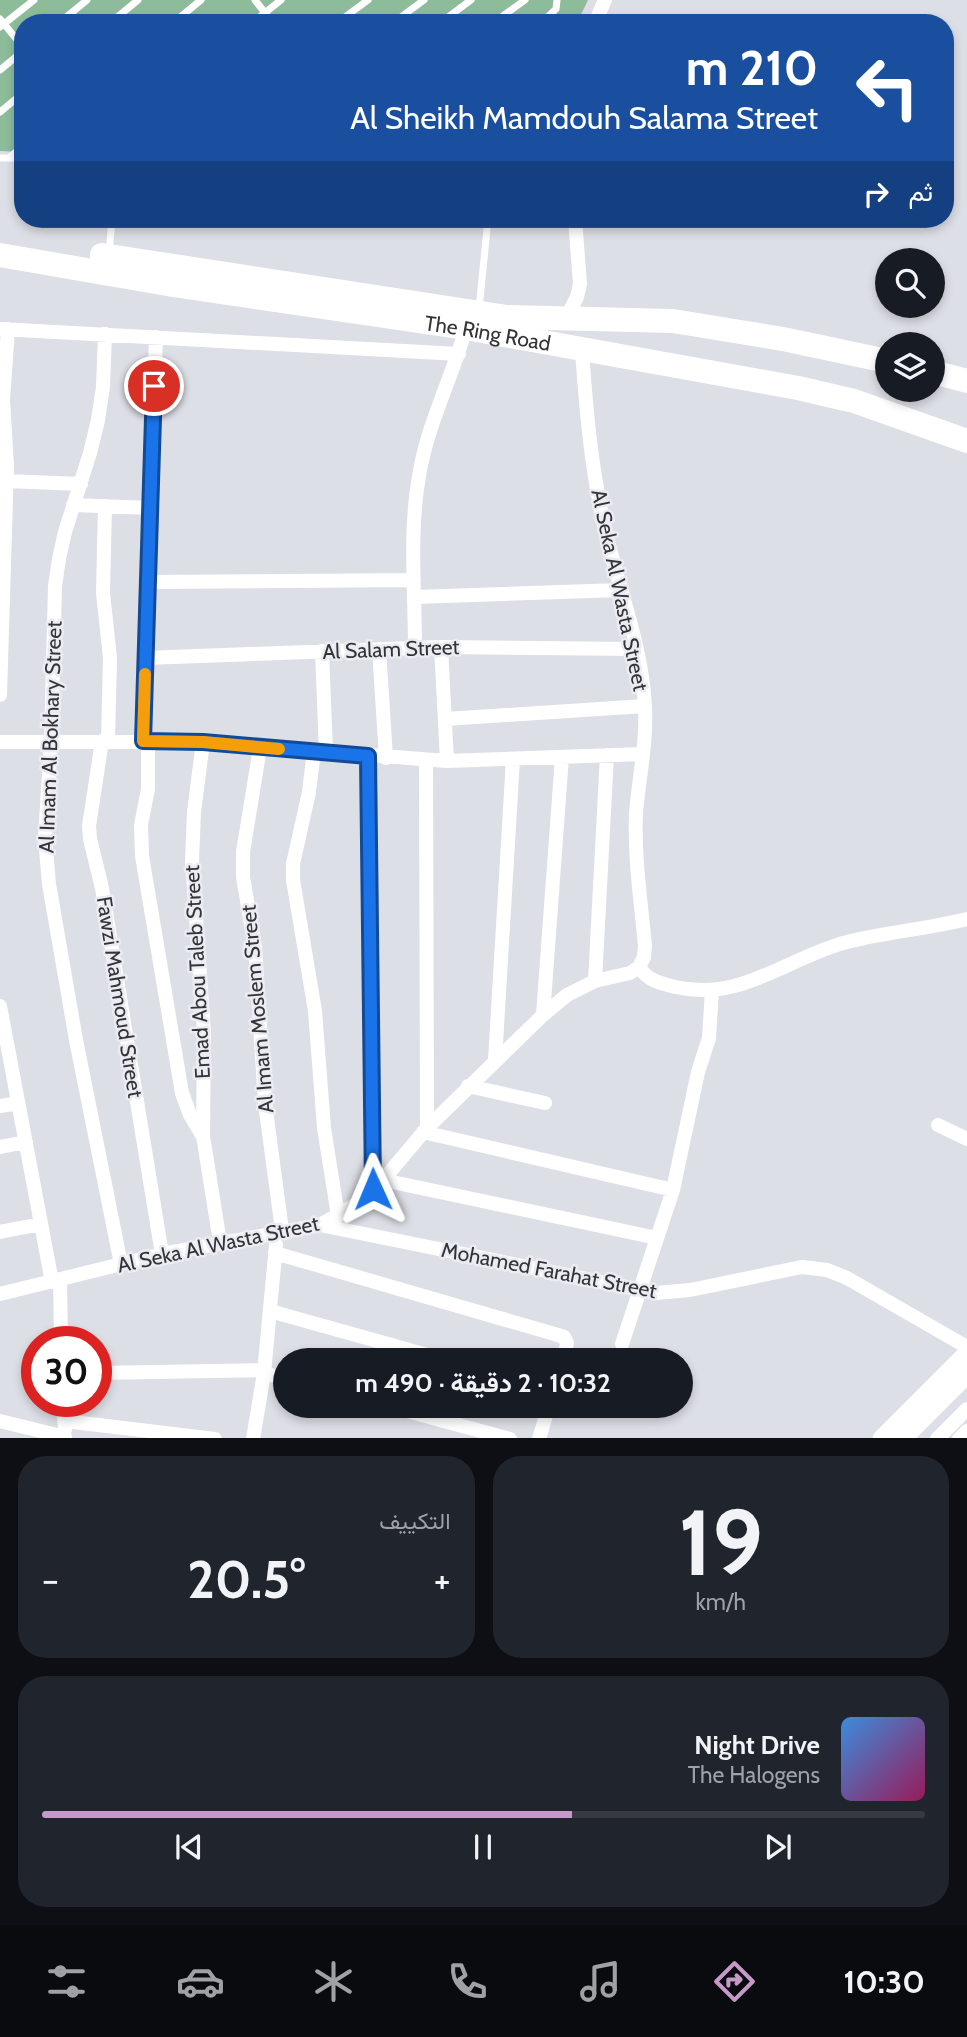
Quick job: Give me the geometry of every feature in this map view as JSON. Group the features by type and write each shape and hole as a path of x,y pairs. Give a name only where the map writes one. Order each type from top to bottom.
{"highway":[{"name":"The Ring Road","path":"0,239 473,320 582,350 798,388 854,401 967,441"},
{"name":"The Ring Road","path":"0,255 173,285 392,308"},
{"name":"The Ring Road","path":"473,320 517,317 656,319 783,339 875,358"},
{"path":"644,360 656,319"},
{"path":"945,375 967,381"}],"street":[{"path":"566,319 580,284 576,228"},
{"path":"415,648 415,507 419,475 426,443 473,320"},
{"path":"0,695 7,481 3,400 4,329 459,354"},
{"name":"Al Imam Al Bokhary Street","path":"105,334 103,387 98,420 59,559 55,586 51,742 45,814 46,861 76,1040 121,1264"},
{"path":"156,337 145,658 148,789 141,825 142,856 182,1093 190,1115 203,1136"},
{"name":"Al Seka Al Wasta Street","path":"0,1294 162,1254 320,1225 338,1216 378,1185 425,1130 543,1014 567,995 595,981 630,973 639,967 645,946 636,831 645,706 637,649 604,524 592,458 582,350"},
{"path":"7,481 81,484"},
{"path":"73,505 150,508"},
{"name":"Fawzi Mahmoud Street","path":"105,506 103,593 110,658 105,741 89,826 102,888 162,1254"},
{"path":"148,582 414,580"},
{"path":"415,597 621,590"},
{"path":"441,647 447,761"},
{"name":"Al Salam Street","path":"145,658 441,647 637,649"},
{"path":"379,649 386,758"},
{"path":"322,651 320,752 293,864 293,880 314,999 324,1128 338,1216"},
{"path":"445,719 645,706"},
{"path":"0,742 203,742 447,761 643,754"},
{"name":"Emad Abou Taleb Street","path":"203,742 194,812 192,861 204,1032 203,1136 220,1242"},
{"name":"Al Imam Moslem Street","path":"253,1438 264,1372 279,1231 265,1103 255,947 243,877 243,852 260,748"},
{"path":"595,981 607,755"},
{"path":"368,756 378,1185 657,1238"},
{"path":"543,1014 562,757"},
{"path":"495,1060 513,759"},
{"path":"426,760 425,1130 673,1190"},
{"path":"639,967 649,979 657,982 694,991 712,991 749,982 845,943 967,919"},
{"path":"622,1344 673,1190 695,1084 709,1038 712,991"},
{"path":"1,1015 6,1065 18,1103 41,1224 56,1281 60,1326"},
{"path":"468,1086 545,1104"},
{"path":"0,1106 18,1103"},
{"path":"938,1125 967,1139"},
{"path":"0,1147 26,1142"},
{"path":"0,1232 41,1224"},
{"name":"Mohamed Farahat Street","path":"320,1225 640,1290 672,1293 803,1266 827,1270 847,1278 967,1347"},
{"path":"275,1254 558,1335 564,1337 566,1348"},
{"path":"270,1311 402,1348"},
{"path":"882,1438 967,1354"},
{"path":"112,1373 264,1372 273,1375"},
{"path":"902,1438 967,1374"},
{"path":"937,1438 967,1409"},
{"path":"0,1421 65,1438 65,1417"},
{"path":"434,1418 510,1438"},
{"path":"539,1438 546,1418"},
{"path":"65,1421 215,1438"},
{"path":"959,1438 967,1431"}],"lane":[{"path":"14,38 1,23 34,0"},
{"path":"70,14 87,0"},
{"path":"121,14 138,0"},
{"path":"184,14 201,0"},
{"path":"255,0 265,13 281,0"},
{"path":"349,14 368,0"},
{"path":"405,14 424,0"},
{"path":"452,14 471,0"},
{"path":"506,14 525,0"},
{"path":"0,69 14,57"},
{"path":"0,112 14,100"},
{"path":"108,256 111,228"},
{"path":"473,320 487,228"}],"green space":[{"path":"0,0 588,0 581,14 14,14 14,152 0,151"}],"slow traffic":[{"path":"145,674 143,741 203,742 279,749"}],"route":[{"path":"154,386 143,741 203,742 368,756 373,1189"}]}
